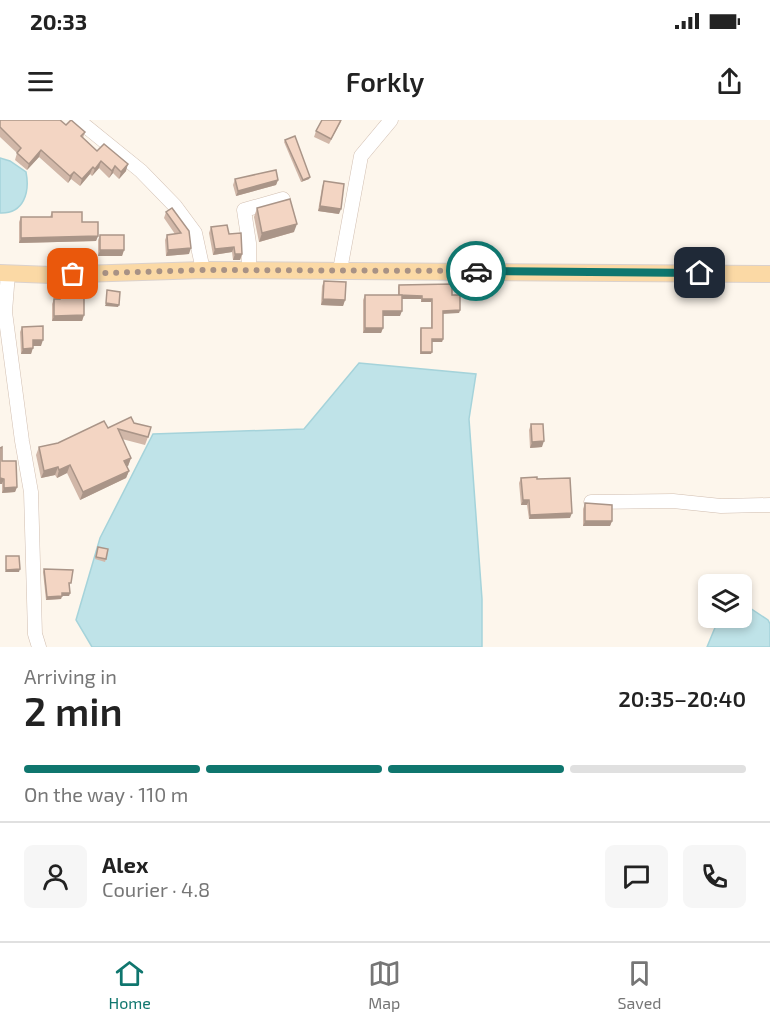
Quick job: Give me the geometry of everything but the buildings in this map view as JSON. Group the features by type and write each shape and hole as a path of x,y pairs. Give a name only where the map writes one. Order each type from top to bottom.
{"main road":[{"path":"4,273 51,275 203,270 340,270 770,274"}],"street":[{"path":"78,120 141,171 175,206 195,233 203,270"},
{"path":"340,270 361,156 391,120"},
{"path":"249,270 249,243 244,210 283,199"},
{"path":"4,273 5,312 31,492 35,634 39,647"},
{"path":"591,502 673,501 721,506 770,505"}],"water":[{"path":"0,158 10,161 26,172 27,187 20,206 15,210 0,213"},
{"path":"359,363 476,374 469,419 482,599 482,647 92,647 76,620 100,538 153,434 304,429"},
{"path":"752,609 768,620 770,624 770,647 707,647 715,628 752,628"}],"way so far":[{"path":"73,274 203,270 476,271"}],"route":[{"path":"476,271 700,273"}]}
